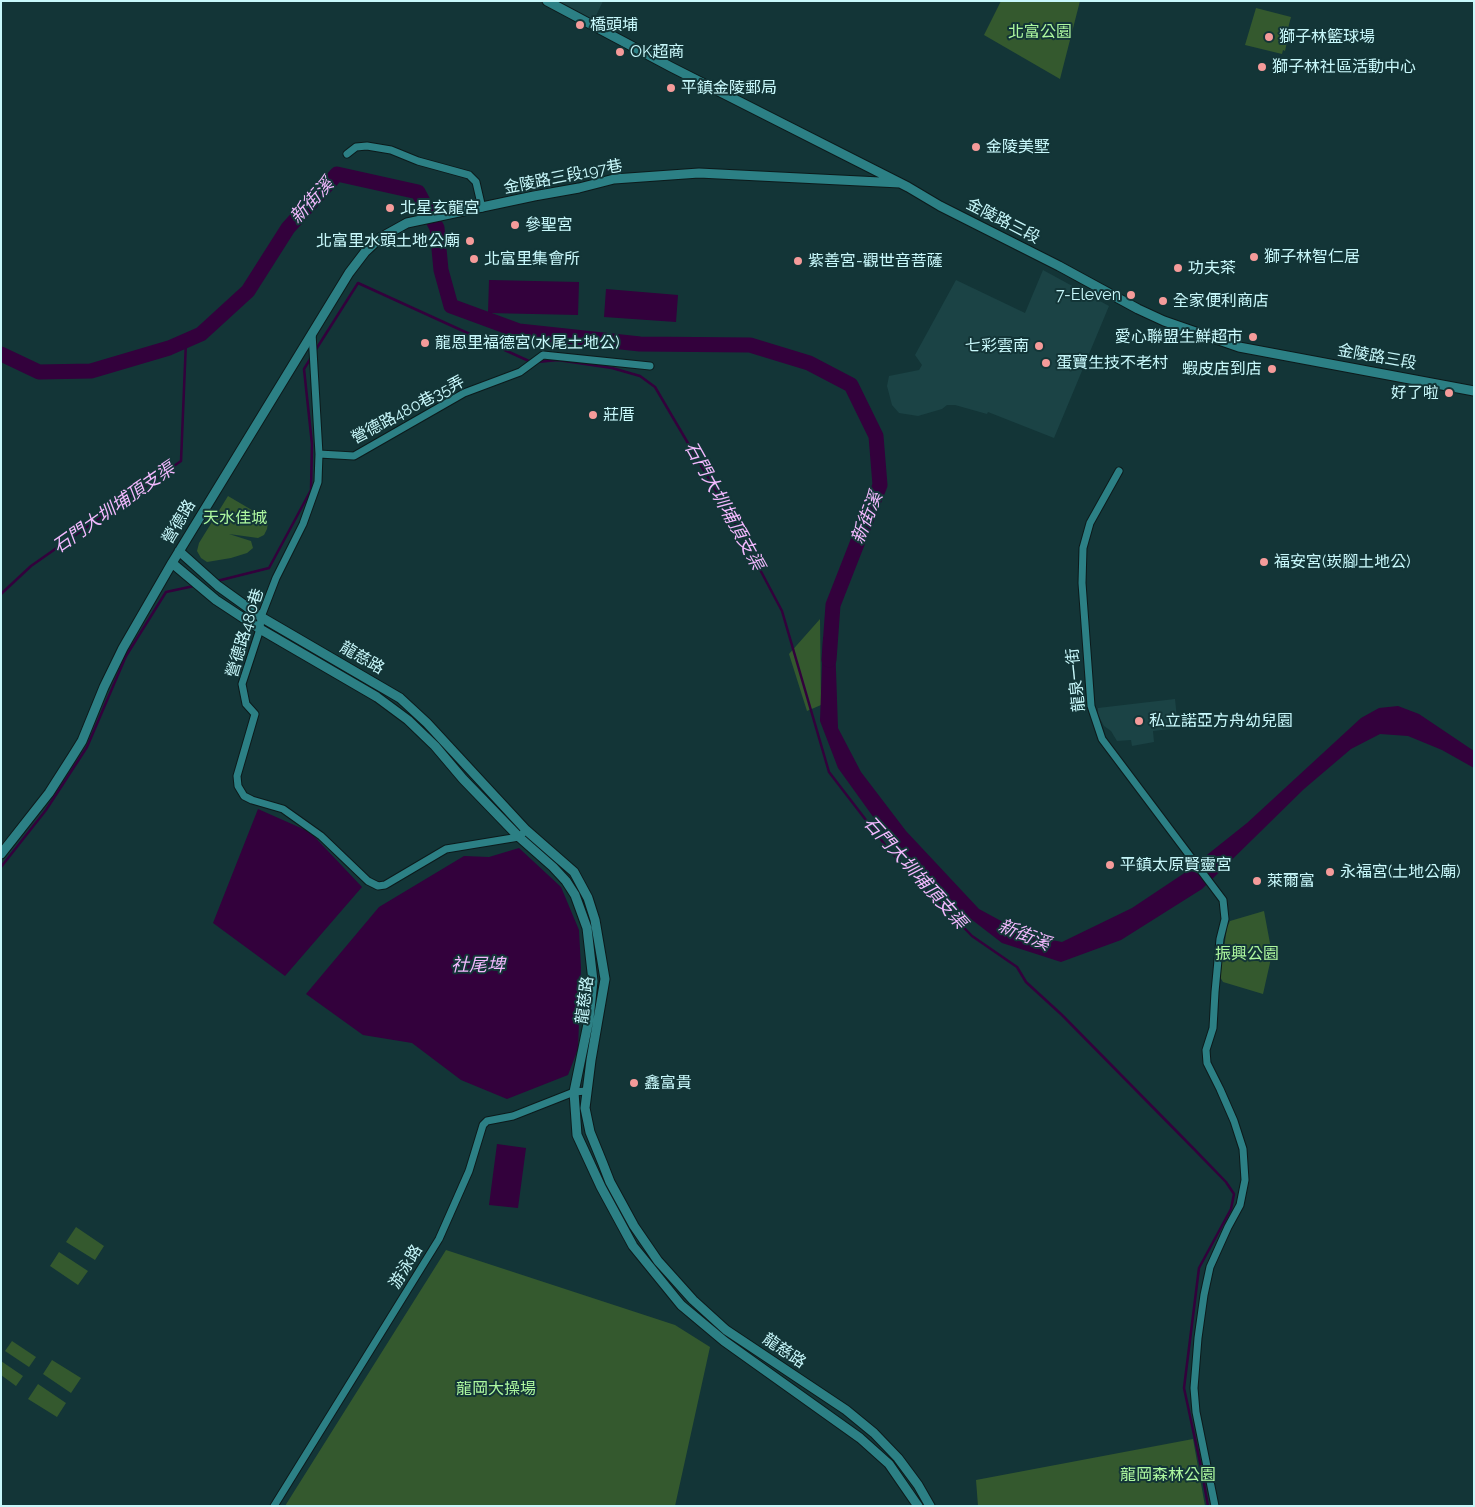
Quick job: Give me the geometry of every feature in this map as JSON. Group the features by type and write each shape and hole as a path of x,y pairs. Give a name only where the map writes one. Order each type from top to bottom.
{"street":[{"name":"金陵路三段","path":"547,1 678,71 900,183 940,206 1164,321 1223,342 1263,352 1473,389"},
{"path":"347,154 356,147 391,150 418,161 469,175 476,182 482,208"},
{"name":"金陵路三段197巷","path":"407,224 614,179 699,173 900,183"},
{"name":"營德路","path":"2,851 49,793 82,741 104,687 123,648 179,551 349,273 364,252 380,238 407,224"},
{"name":"營德路480巷","path":"312,333 319,454 318,482 303,524 276,578 261,617 260,629 242,684 246,704 255,714 237,776 238,786 244,796 283,809 321,836 368,881 378,886 385,884 446,849 519,837"},
{"name":"營德路480巷35弄","path":"319,454 354,456 464,393 520,372 543,355 650,366"},
{"name":"龍泉一街","path":"1119,471 1090,523 1083,548 1082,582 1091,706 1102,739 1223,900 1225,919 1220,939 1213,1028 1206,1050 1207,1063 1220,1089 1243,1149 1245,1180 1240,1205 1210,1267 1198,1338 1194,1388 1196,1412 1214,1506"},
{"name":"龍慈路","path":"179,551 218,586 261,617 400,698 427,723 526,830 574,872 588,898 596,928 605,979 586,1091 586,1108 590,1132 610,1182 634,1226 653,1254 693,1300 726,1330 846,1410 874,1433 898,1458 918,1485 930,1506"},
{"name":"龍慈路","path":"172,563 216,600 260,629 376,697 408,720 435,746 463,779 519,837 566,881 575,895 587,928 594,981 589,1019 574,1092 577,1135 601,1187 633,1246 681,1305 724,1341 860,1438 888,1464 918,1506"},
{"path":"519,837 526,830"},
{"name":"游泳路","path":"274,1506 439,1239 469,1171 483,1125 487,1122 513,1116 574,1092 586,1091"},
{"path":"601,1187 610,1182"}],"shaded area":[{"path":"556,1 603,1 593,22"},
{"path":"1043,270 1109,306 1054,438 988,412 987,414 955,405 947,405 942,409 918,416 899,413 892,405 887,386 889,376 919,370 922,365 915,355 956,280 1025,313"},
{"name":"私立諾亞方舟幼兒園","path":"1175,699 1178,728 1153,731 1154,742 1132,746 1131,740 1117,741 1111,731 1104,726 1098,715 1098,708"}],"green space":[{"name":"北富公園","path":"1001,1 1080,1 1060,79 984,35"},
{"path":"1256,8 1291,17 1285,51 1283,50 1282,54 1245,45"},
{"name":"天水佳城","path":"228,496 262,516 268,522 267,529 264,535 258,538 229,534 251,541 253,548 247,553 231,558 207,562 201,558 197,551 199,543"},
{"path":"820,619 821,705 807,711 789,654"},
{"name":"振興公園","path":"1264,911 1272,954 1263,994 1223,982 1220,977 1227,927 1230,921"},
{"path":"76,1227 104,1246 95,1260 66,1242"},
{"name":"龍岡大操場","path":"446,1250 675,1325 710,1347 675,1506 285,1506"},
{"path":"59,1252 88,1271 78,1285 50,1266"},
{"path":"12,1341 36,1357 29,1367 5,1351"},
{"path":"52,1360 81,1378 71,1393 43,1374"},
{"path":"1,1361 23,1376 16,1386 1,1375"},
{"path":"38,1384 66,1403 57,1417 28,1399"},
{"name":"龍岡森林公園","path":"1193,1439 1205,1506 978,1506 976,1480"}],"water":[{"path":"489,280 579,282 578,315 488,313"},
{"path":"606,289 678,295 676,322 604,317"},
{"name":"新街溪","path":"823,637 835,642 838,728 861,772 906,831 979,909 1027,935 1062,942 1132,908 1183,874 1247,823 1361,718 1379,708 1398,706 1419,714 1474,751 1474,768 1442,750 1408,736 1380,734 1351,749 1304,789 1202,889 1121,940 1061,962 1002,943 949,902 897,850 838,768 820,721"},
{"path":"258,809 310,832 362,887 285,976 213,923"},
{"name":"社尾埤","path":"519,848 561,887 579,930 581,968 578,1049 568,1075 507,1099 461,1080 412,1043 363,1035 306,994 379,907 464,856 489,857"},
{"path":"497,1144 526,1148 518,1208 489,1205"}],"waterway":[{"name":"新街溪","path":"1,354 39,372 91,371 169,348 201,334 248,291 288,228 337,174 418,192 437,228 441,270 451,306 519,331 640,344 750,345 809,363 851,385 876,436 880,485 833,605 829,660"},
{"name":"石門大圳埔頂支渠","path":"315,351 358,283 531,362"},
{"name":"石門大圳埔頂支渠","path":"1,594 31,566 181,461 186,341"},
{"name":"石門大圳埔頂支渠","path":"217,581 269,568 311,490 312,444 304,369 312,356"},
{"name":"石門大圳埔頂支渠","path":"537,362 558,360 612,368 640,376 655,387 739,530 782,611 829,772 889,850 972,936 1017,967 1026,982 1062,1015 1193,1148 1226,1182 1234,1194 1231,1209 1199,1268 1184,1388 1208,1506"},
{"name":"石門大圳埔頂支渠","path":"1,867 46,810 87,747 126,656 166,592 194,586"}],"place":[{"name":"橋頭埔","path":"580,25"},
{"name":"獅子林籃球場","path":"1269,37"},
{"name":"OK超商","path":"620,52"},
{"name":"獅子林社區活動中心","path":"1262,67"},
{"name":"平鎮金陵郵局","path":"671,88"},
{"name":"金陵美墅","path":"976,147"},
{"name":"北星玄龍宮","path":"390,208"},
{"name":"參聖宮","path":"515,225"},
{"name":"北富里水頭土地公廟","path":"470,241"},
{"name":"獅子林智仁居","path":"1254,257"},
{"name":"北富里集會所","path":"474,259"},
{"name":"紫善宮-觀世音菩薩","path":"798,261"},
{"name":"功夫茶","path":"1178,268"},
{"name":"7-Eleven","path":"1131,295"},
{"name":"全家便利商店","path":"1163,301"},
{"name":"愛心聯盟生鮮超市","path":"1253,337"},
{"name":"龍恩里福德宮(水尾土地公)","path":"425,343"},
{"name":"七彩雲南","path":"1039,346"},
{"name":"蛋寶生技不老村","path":"1046,363"},
{"name":"蝦皮店到店","path":"1272,369"},
{"name":"好了啦","path":"1449,393"},
{"name":"莊厝","path":"593,415"},
{"name":"福安宮(崁腳土地公)","path":"1264,562"},
{"name":"私立諾亞方舟幼兒園","path":"1139,721"},
{"name":"平鎮太原賢靈宮","path":"1110,865"},
{"name":"永福宮(土地公廟)","path":"1330,872"},
{"name":"萊爾富","path":"1257,881"},
{"name":"鑫富貴","path":"634,1083"}]}
